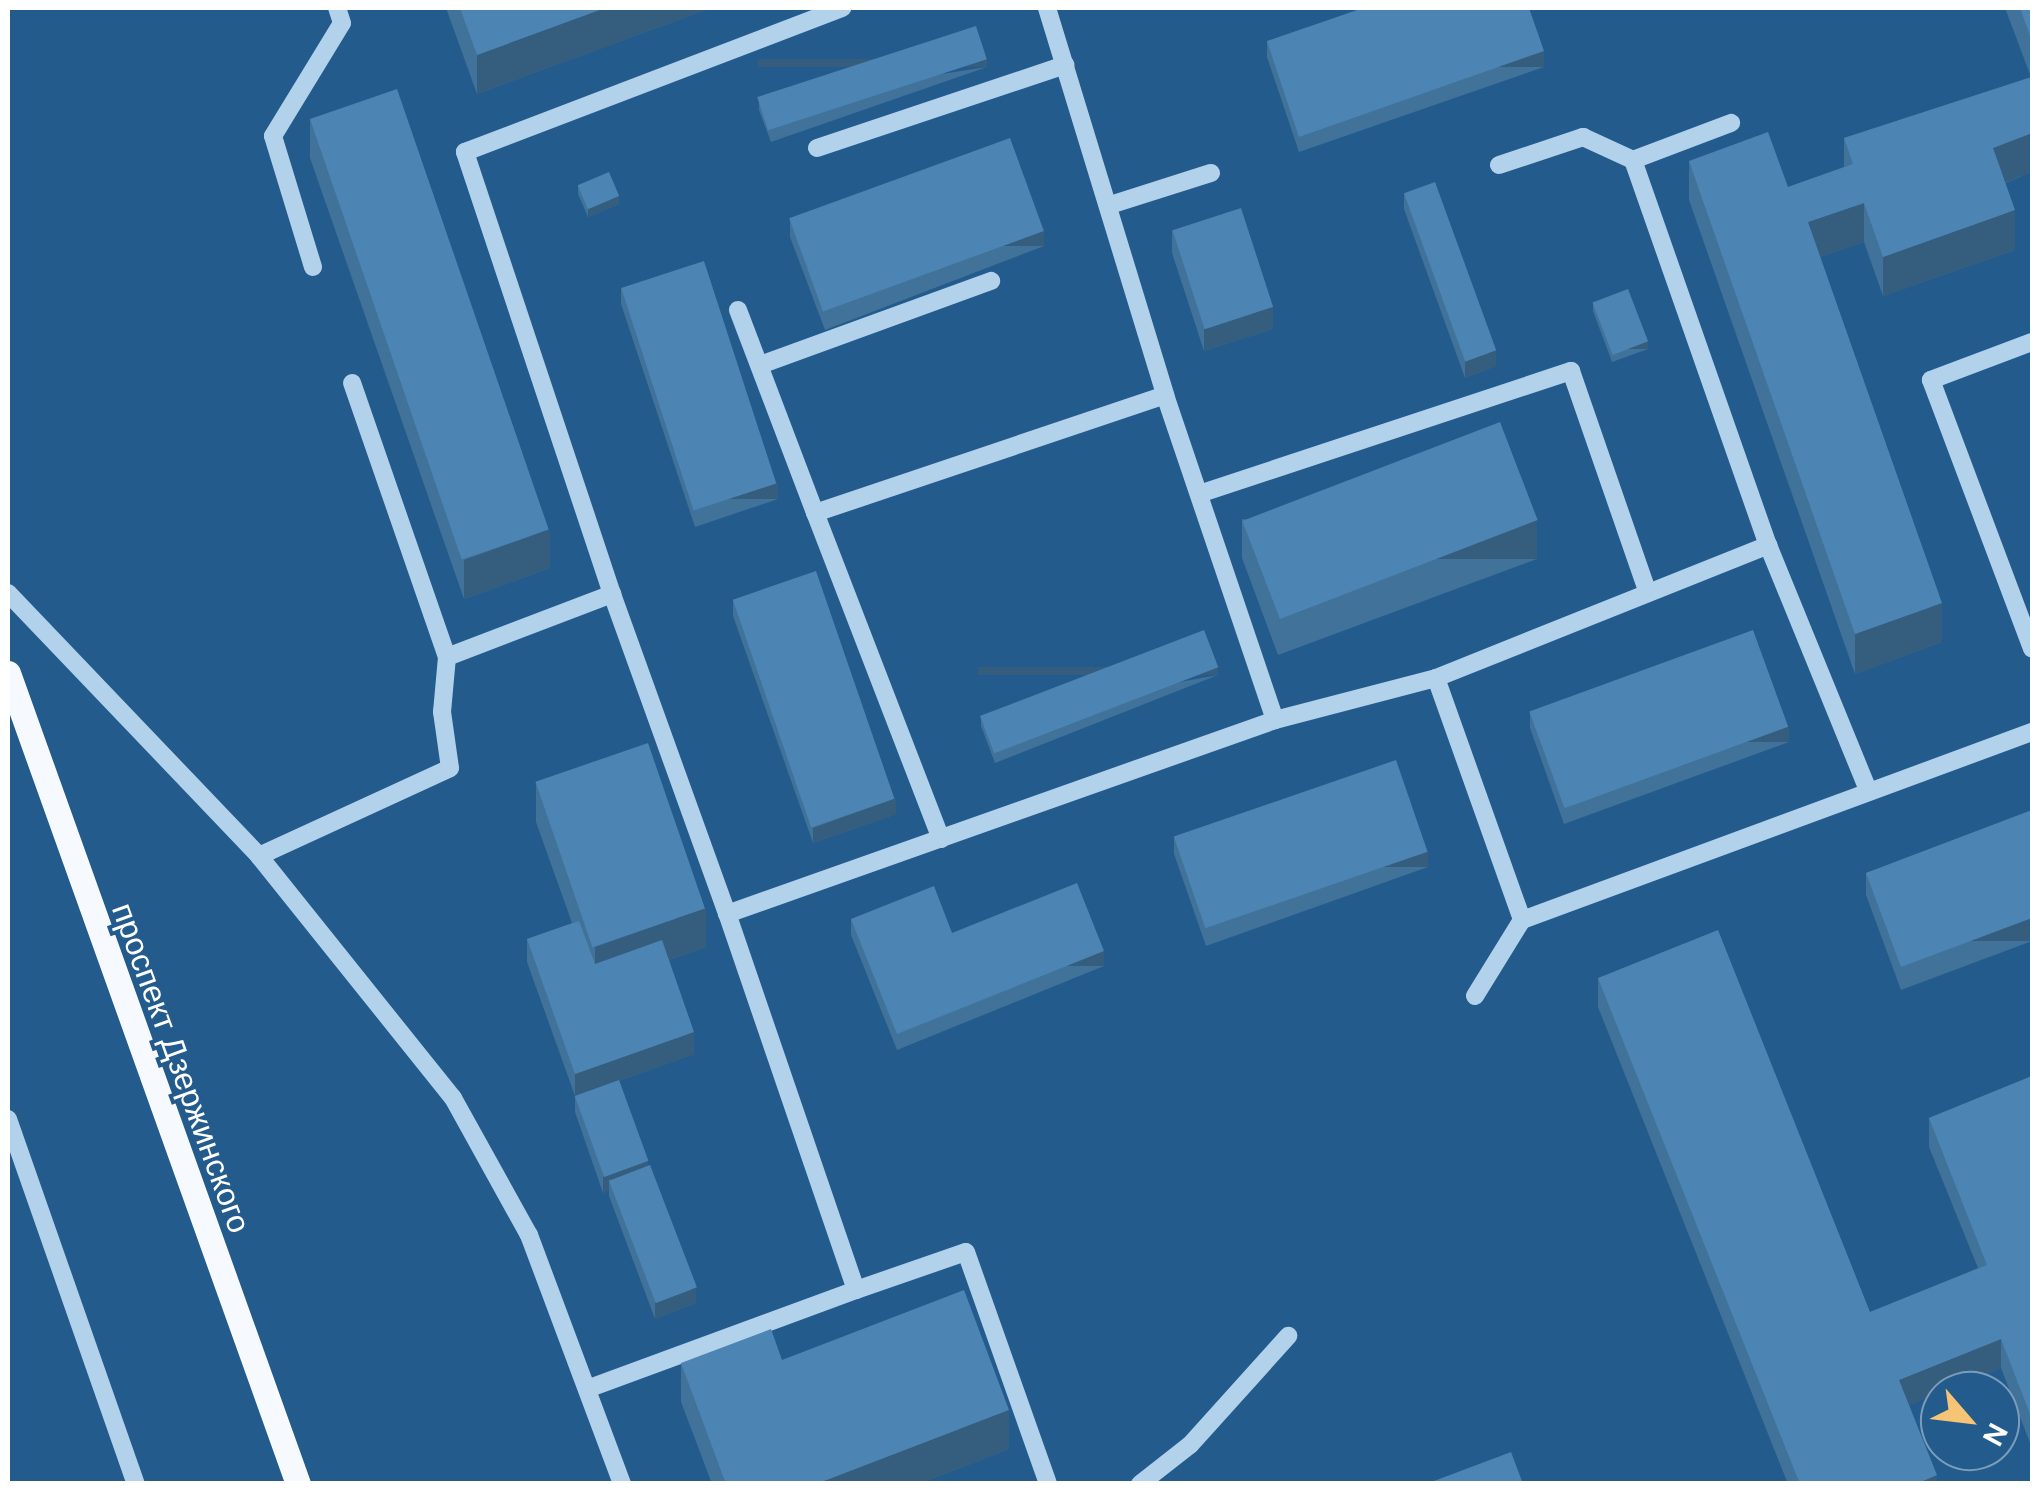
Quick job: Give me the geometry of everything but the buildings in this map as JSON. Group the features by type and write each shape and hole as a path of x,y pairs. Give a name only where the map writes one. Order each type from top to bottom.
{"main road":[{"name":"проспект Дзержинского","path":"8,673 298,1484"}],"street":[{"path":"313,267 273,136 342,24 337,8"},
{"path":"843,8 465,152 612,594 856,1290"},
{"path":"1047,8 1165,395 1276,720"},
{"path":"817,148 1065,65"},
{"path":"1499,165 1583,137 1634,160 1732,122"},
{"path":"1634,160 1768,546 1868,790"},
{"path":"1110,205 1211,173"},
{"path":"760,364 991,281"},
{"path":"738,310 941,839"},
{"path":"2032,342 1931,380 2032,650"},
{"path":"1199,494 1570,371 1647,591"},
{"path":"259,856 450,768 442,712 447,657 352,383"},
{"path":"815,513 1165,395"},
{"path":"727,914 1276,720 1436,678 1768,546"},
{"path":"8,594 259,856 453,1098 492,1158 529,1235 622,1484"},
{"path":"447,657 612,594"},
{"path":"1436,678 1522,920"},
{"path":"1475,996 1522,920 2032,732"},
{"path":"8,1120 136,1484"},
{"path":"588,1389 966,1252 1048,1484"},
{"path":"1140,1484 1190,1444 1288,1336"}]}
